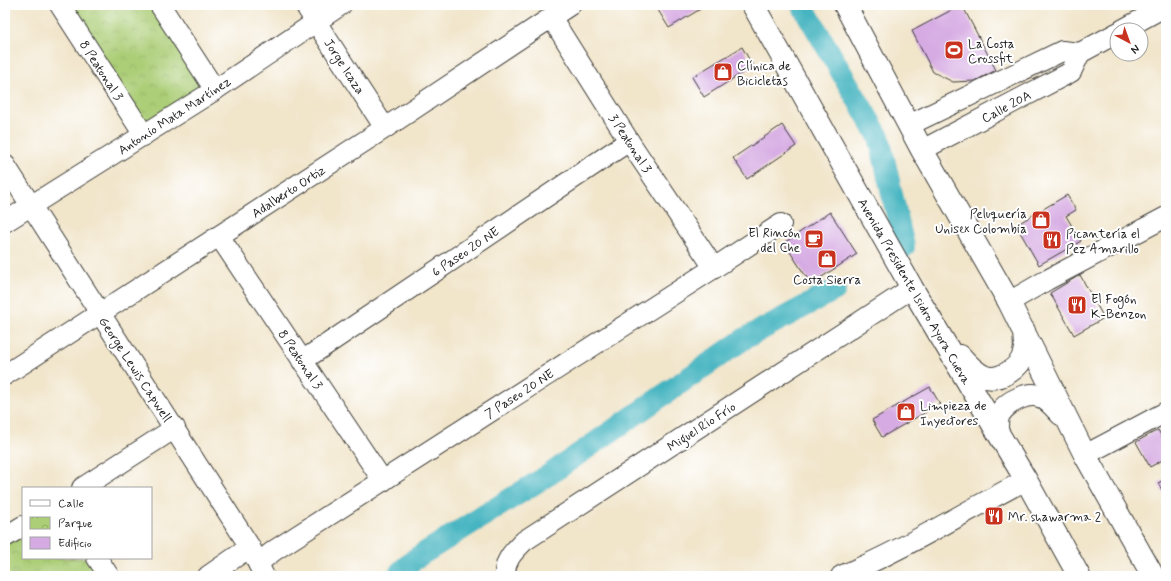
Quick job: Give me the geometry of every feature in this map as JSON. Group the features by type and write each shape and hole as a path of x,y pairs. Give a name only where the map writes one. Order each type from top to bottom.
{"main road":[{"name":"Avenida Presidente Isidro Ayora Cueva","path":"753,5 912,288 1026,480 1079,576"},
{"path":"845,5 922,150 1009,302 1085,454 1152,576"},
{"path":"930,317 972,369 985,377 995,378 1009,372 1020,364 1024,352 1024,331"},
{"path":"997,431 999,414 1008,404 1020,398 1031,395 1041,396 1050,402 1068,420"}],"street":[{"name":"8 Peatonal 3","path":"60,5 144,135"},
{"path":"160,5 215,90"},
{"name":"Jorge Icaza","path":"305,5 385,128"},
{"name":"Antonio Mata Martínez","path":"5,222 215,90 341,5"},
{"name":"Adalberto Ortiz","path":"5,375 385,128 570,5"},
{"path":"1137,22 1166,6"},
{"name":"3 Peatonal 3","path":"551,17 629,141 714,268"},
{"path":"1080,53 1109,37"},
{"name":"Calle 20A","path":"910,125 1062,50 1080,53 1071,72 922,150"},
{"name":"6 Paseo 20 NE","path":"302,361 629,141"},
{"name":"George Lewis Capwell","path":"5,165 175,428 257,562"},
{"path":"1009,302 1047,280 1164,223"},
{"name":"7 Paseo 20 NE","path":"208,576 257,562 780,224"},
{"name":"8 Peatonal 3","path":"219,236 382,481"},
{"name":"Miguel Río Frío","path":"505,576 510,555 524,541 912,288"},
{"path":"1085,454 1166,412"},
{"path":"84,487 175,428"},
{"path":"841,576 877,569 976,506 1026,480"},
{"path":"5,537 22,527"},
{"path":"98,559 108,576"}],"green space":[{"path":"60,5 159,5 215,90 144,135"},
{"path":"22,527 22,559 98,559 109,576 5,576 5,537"}],"building":[{"path":"655,5 707,5 669,28"},
{"name":"La Costa Crossfit","path":"961,5 996,70 975,81 953,82 933,72 912,31"},
{"name":"Clínica de Bicicletas","path":"742,47 753,66 704,97 692,77"},
{"path":"782,125 796,146 747,179 733,158"},
{"path":"1067,195 1076,210 1066,216 1081,241 1039,265 1016,225"},
{"path":"830,212 857,254 811,284 784,243"},
{"name":"El Fogón K-Benzon","path":"1080,275 1104,318 1074,335 1050,293"},
{"name":"Limpieza de Inyectores","path":"930,387 940,404 882,437 872,420"},
{"path":"1158,430 1162,437 1166,435 1166,458 1150,467 1136,442"},
{"path":"1166,479 1166,497 1158,483"}],"waterway":[{"path":"802,5 879,137 904,247"},
{"path":"398,576 401,571 416,558 550,474 744,339 835,290"}],"place":[{"name":"La Costa Crossfit","path":"954,50"},
{"name":"Clínica de Bicicletas","path":"723,72"},
{"name":"Peluquería Unisex Colombia","path":"1041,220"},
{"name":"El Rincón del Che","path":"814,239"},
{"name":"Picantería el Pez Amarillo","path":"1052,240"},
{"name":"Costa Sierra","path":"827,259"},
{"name":"El Fogón K-Benzon","path":"1077,305"},
{"name":"Limpieza de Inyectores","path":"906,412"},
{"name":"Mr. shawarma 2","path":"994,516"}]}
